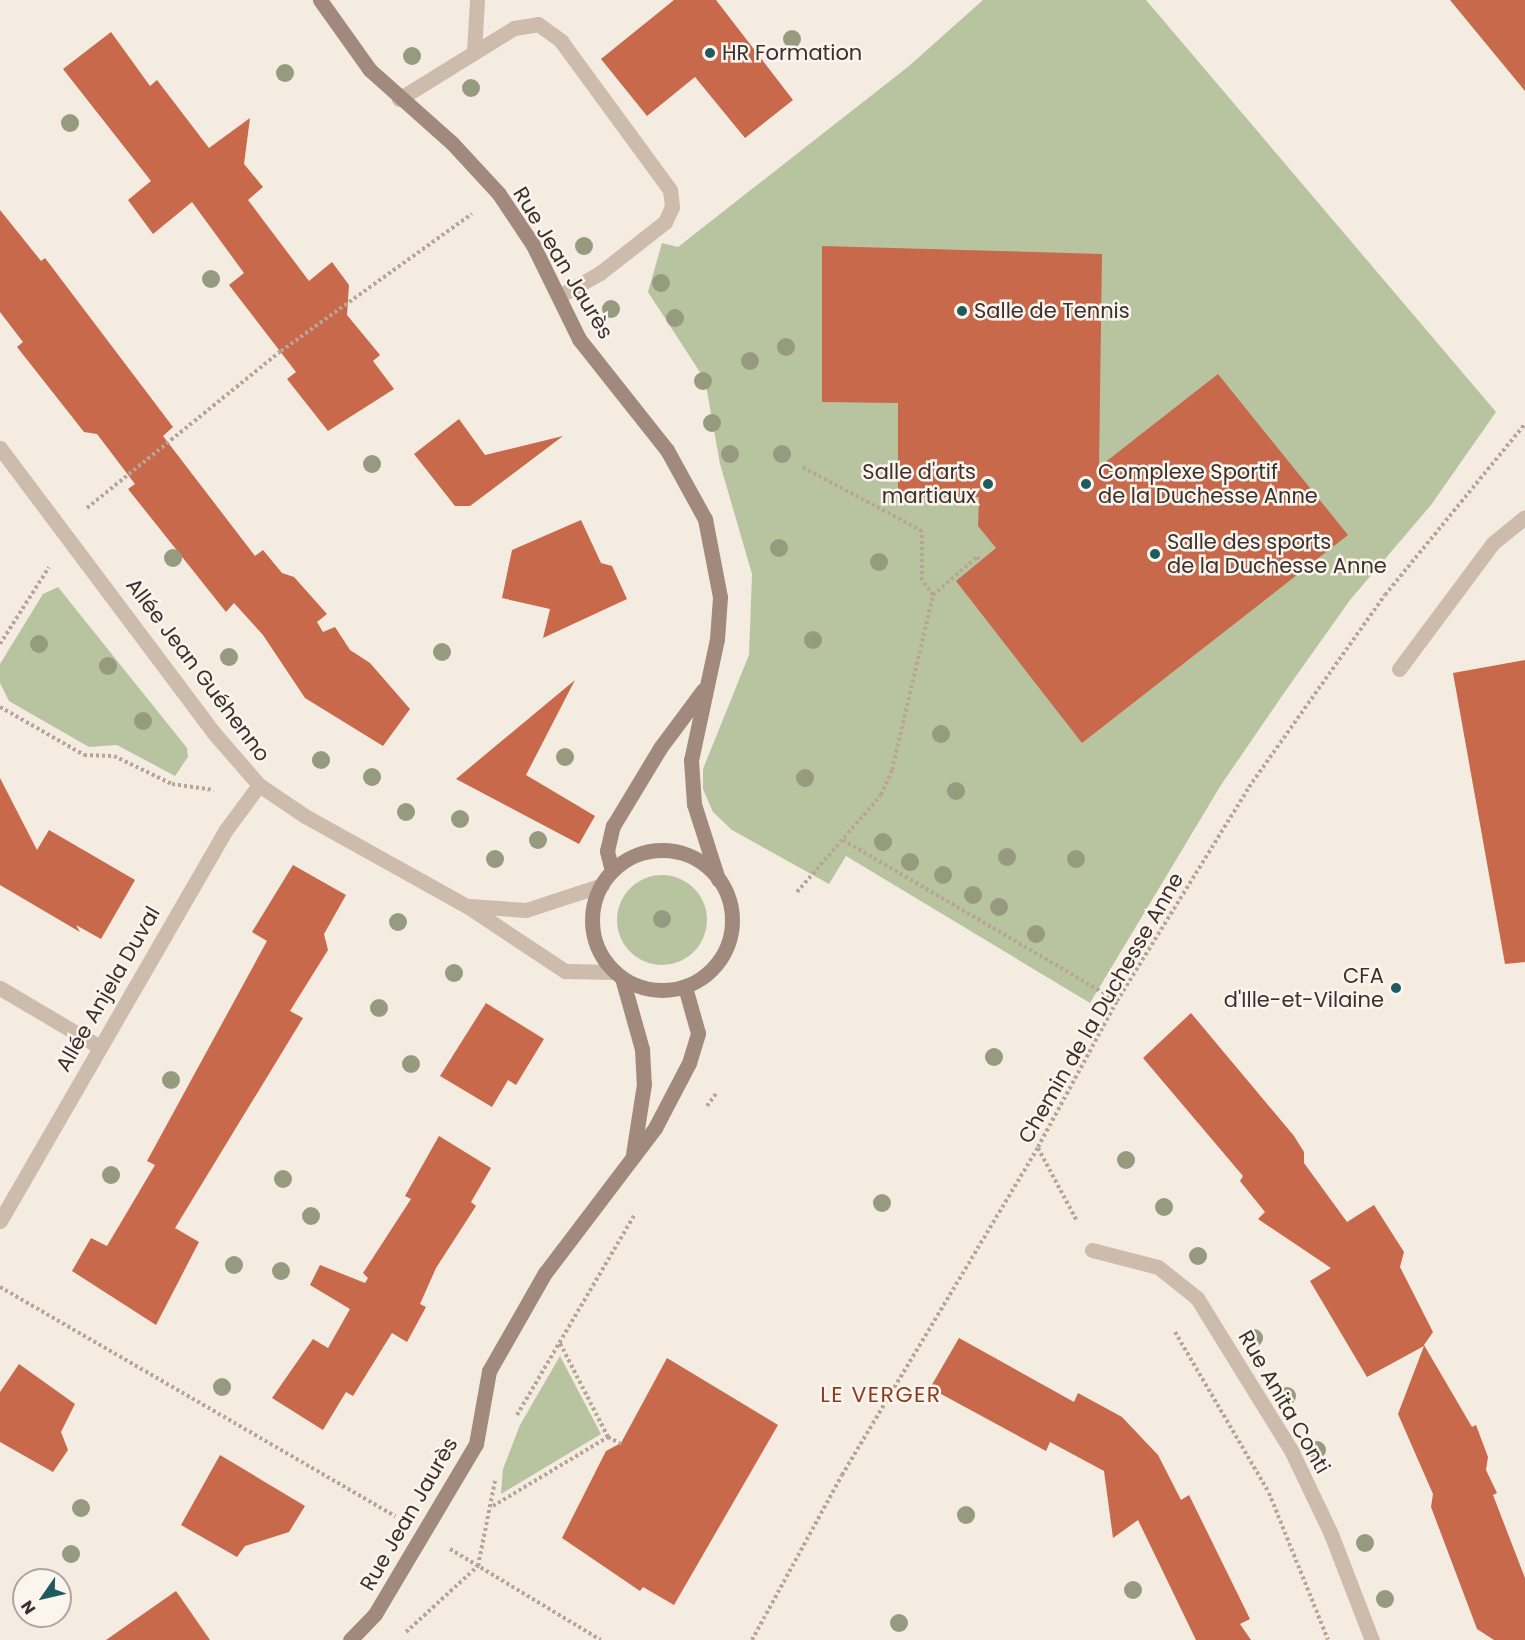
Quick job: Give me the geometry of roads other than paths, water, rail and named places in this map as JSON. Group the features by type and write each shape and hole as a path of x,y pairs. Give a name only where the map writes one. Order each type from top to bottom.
{"street":[{"name":"Rue Jean Jaurès","path":"320,0 351,45 399,99 452,143 499,194 559,296 579,339 667,450 705,519 720,597 717,639 691,760 694,804 718,879"},
{"path":"474,52 477,0"},
{"path":"399,99 514,28 538,24 561,41 670,190 672,207 665,222 600,273 559,296"},
{"name":"Allée Jean Guéhenno","path":"0,448 69,534 213,732 259,785 305,816 467,906 565,971 618,975"},
{"path":"1399,669 1493,543 1525,517"},
{"name":"Rue Jean Jaurès","path":"612,871 607,851 613,826 660,748 705,687"},
{"name":"Allée Anjela Duval","path":"0,1221 98,1046 225,831 259,785"},
{"path":"675,852 707,867 718,879 728,897 730,935 714,968 686,987 663,990 618,975 595,939 594,902 612,871 641,853 675,852"},
{"name":"Allée Jean Guéhenno","path":"467,906 526,910 602,885"},
{"name":"Rue Jean Jaurès","path":"618,975 642,1049 644,1084 633,1157"},
{"name":"Rue Jean Jaurès","path":"350,1640 375,1614 476,1444 489,1371 545,1273 655,1128 695,1043 694,1005 686,987"},
{"path":"0,988 98,1046"},
{"name":"Rue Anita Conti","path":"1092,1250 1158,1267 1197,1298 1291,1450 1331,1534 1372,1640"}],"place":[{"name":"HR Formation","path":"710,53"},
{"name":"Salle de Tennis","path":"962,311"},
{"name":"Salle d'arts martiaux","path":"988,484"},
{"name":"Complexe Sportif de la Duchesse Anne","path":"1086,484"},
{"name":"Salle des sports de la Duchesse Anne","path":"1155,554"},
{"name":"CFA d'Ille-et-Vilaine","path":"1396,988"}],"district":[{"name":"LE VERGER","path":"881,1395"}]}
